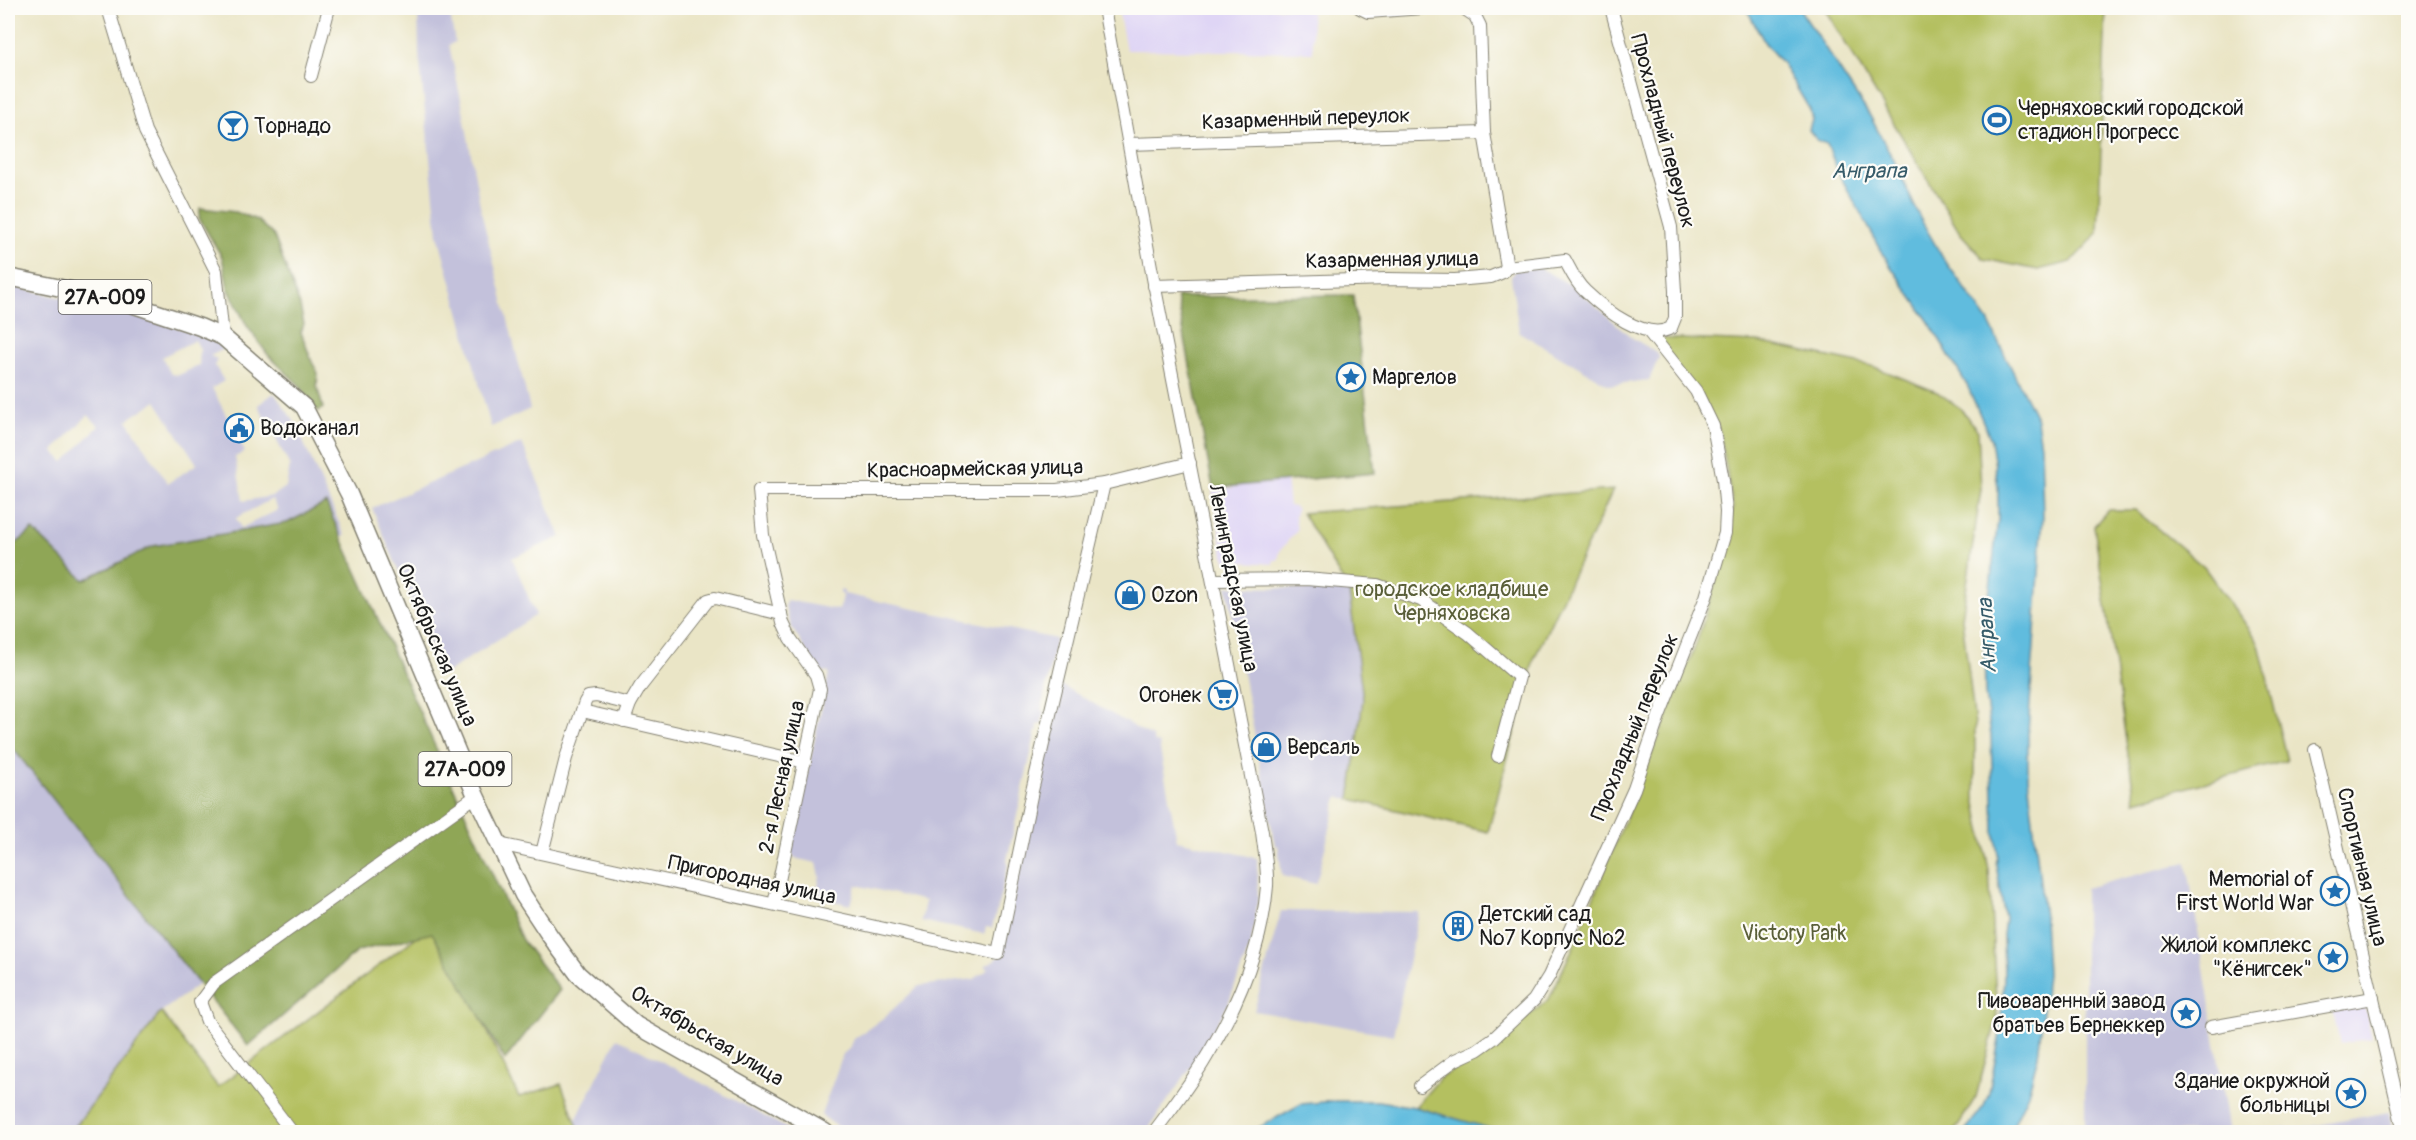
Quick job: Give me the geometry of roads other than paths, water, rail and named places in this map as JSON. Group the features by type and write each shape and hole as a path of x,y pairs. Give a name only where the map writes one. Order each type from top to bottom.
{"main road":[{"name":"Октябрьская улица","path":"8,277 119,300 200,327 223,338 304,407 350,494 476,796 524,895 550,936 578,974 636,1024 825,1132"}],"street":[{"path":"108,8 145,131 216,271 223,338"},
{"path":"311,76 329,8"},
{"name":"Ленинградская улица","path":"1104,8 1154,286 1214,580 1262,832 1268,883 1265,907 1254,951 1238,997 1204,1062 1154,1132"},
{"path":"1360,8 1368,12 1423,8"},
{"name":"Казарменная улица","path":"1154,286 1387,279 1478,279 1497,275 1507,267 1484,133 1480,26 1466,8"},
{"name":"Прохладный переулок","path":"1611,8 1671,227 1675,318 1671,328 1664,333 1649,332"},
{"name":"Казарменный переулок","path":"1129,144 1484,133"},
{"path":"1507,267 1565,260 1585,291 1622,320 1649,332"},
{"name":"Прохладный переулок","path":"1420,1086 1455,1060 1477,1050 1494,1038 1534,1000 1549,976 1634,789 1659,716 1706,597 1725,533 1723,480 1715,434 1696,391 1649,332"},
{"name":"Красноармейская улица","path":"759,490 1057,490 1104,484 1190,463"},
{"name":"Пригородная улица","path":"499,844 998,954 1035,779 1104,484"},
{"name":"2-я Лесная улица","path":"759,490 763,535 781,614 790,638 820,683 820,696 774,904"},
{"path":"1214,580 1306,579 1377,585 1421,600 1468,633 1519,677 1498,756"},
{"path":"624,721 630,704 654,669 708,600 715,598 781,614"},
{"path":"542,853 566,758 588,697 630,704"},
{"path":"582,711 805,762"},
{"name":"Спортивная улица","path":"2315,750 2392,1087 2405,1111 2404,1132"},
{"path":"292,1132 207,1021 200,1002 214,983 476,796"},
{"path":"2211,1027 2373,998"},
{"path":"2405,1111 2409,1096"}],"water":[{"name":"Анграпа","path":"1746,8 1799,8 1870,116 1920,218 1943,258 1988,321 2037,420 2041,446 2043,516 2028,732 2028,777 2044,917 2047,974 2038,1056 2028,1094 2010,1132 1964,1132 1984,1106 1989,1093 2000,1034 2004,978 2005,919 1996,864 1998,855 1994,830 1991,736 1985,694 1984,638 1998,519 1998,487 1991,440 1967,385 1929,322 1889,264 1839,174 1827,144 1817,140 1809,130 1812,120 1810,110 1782,63 1765,43"},
{"path":"1378,1101 1415,1107 1502,1132 1251,1132 1301,1104"}],"place":[{"name":"Черняховский городской стадион Прогресс","path":"1997,120"},
{"name":"Торнадо","path":"233,126"},
{"name":"Маргелов","path":"1351,377"},
{"name":"Водоканал","path":"239,428"},
{"name":"Ozon","path":"1130,595"},
{"name":"Огонек","path":"1223,695"},
{"name":"Версаль","path":"1266,747"},
{"name":"Memorial of First World War","path":"2335,891"},
{"name":"Детский сад №7 Корпус №2","path":"1458,926"},
{"name":"Жилой комплекс \"Кёнигсек\"","path":"2333,957"},
{"name":"Пивоваренный завод братьев Бернеккер","path":"2186,1013"},
{"name":"Здание окружной больницы","path":"2351,1093"}],"park label":[{"name":"городское кладбище Черняховска","path":"1452,601"},
{"name":"Victory Park","path":"1794,933"}]}
